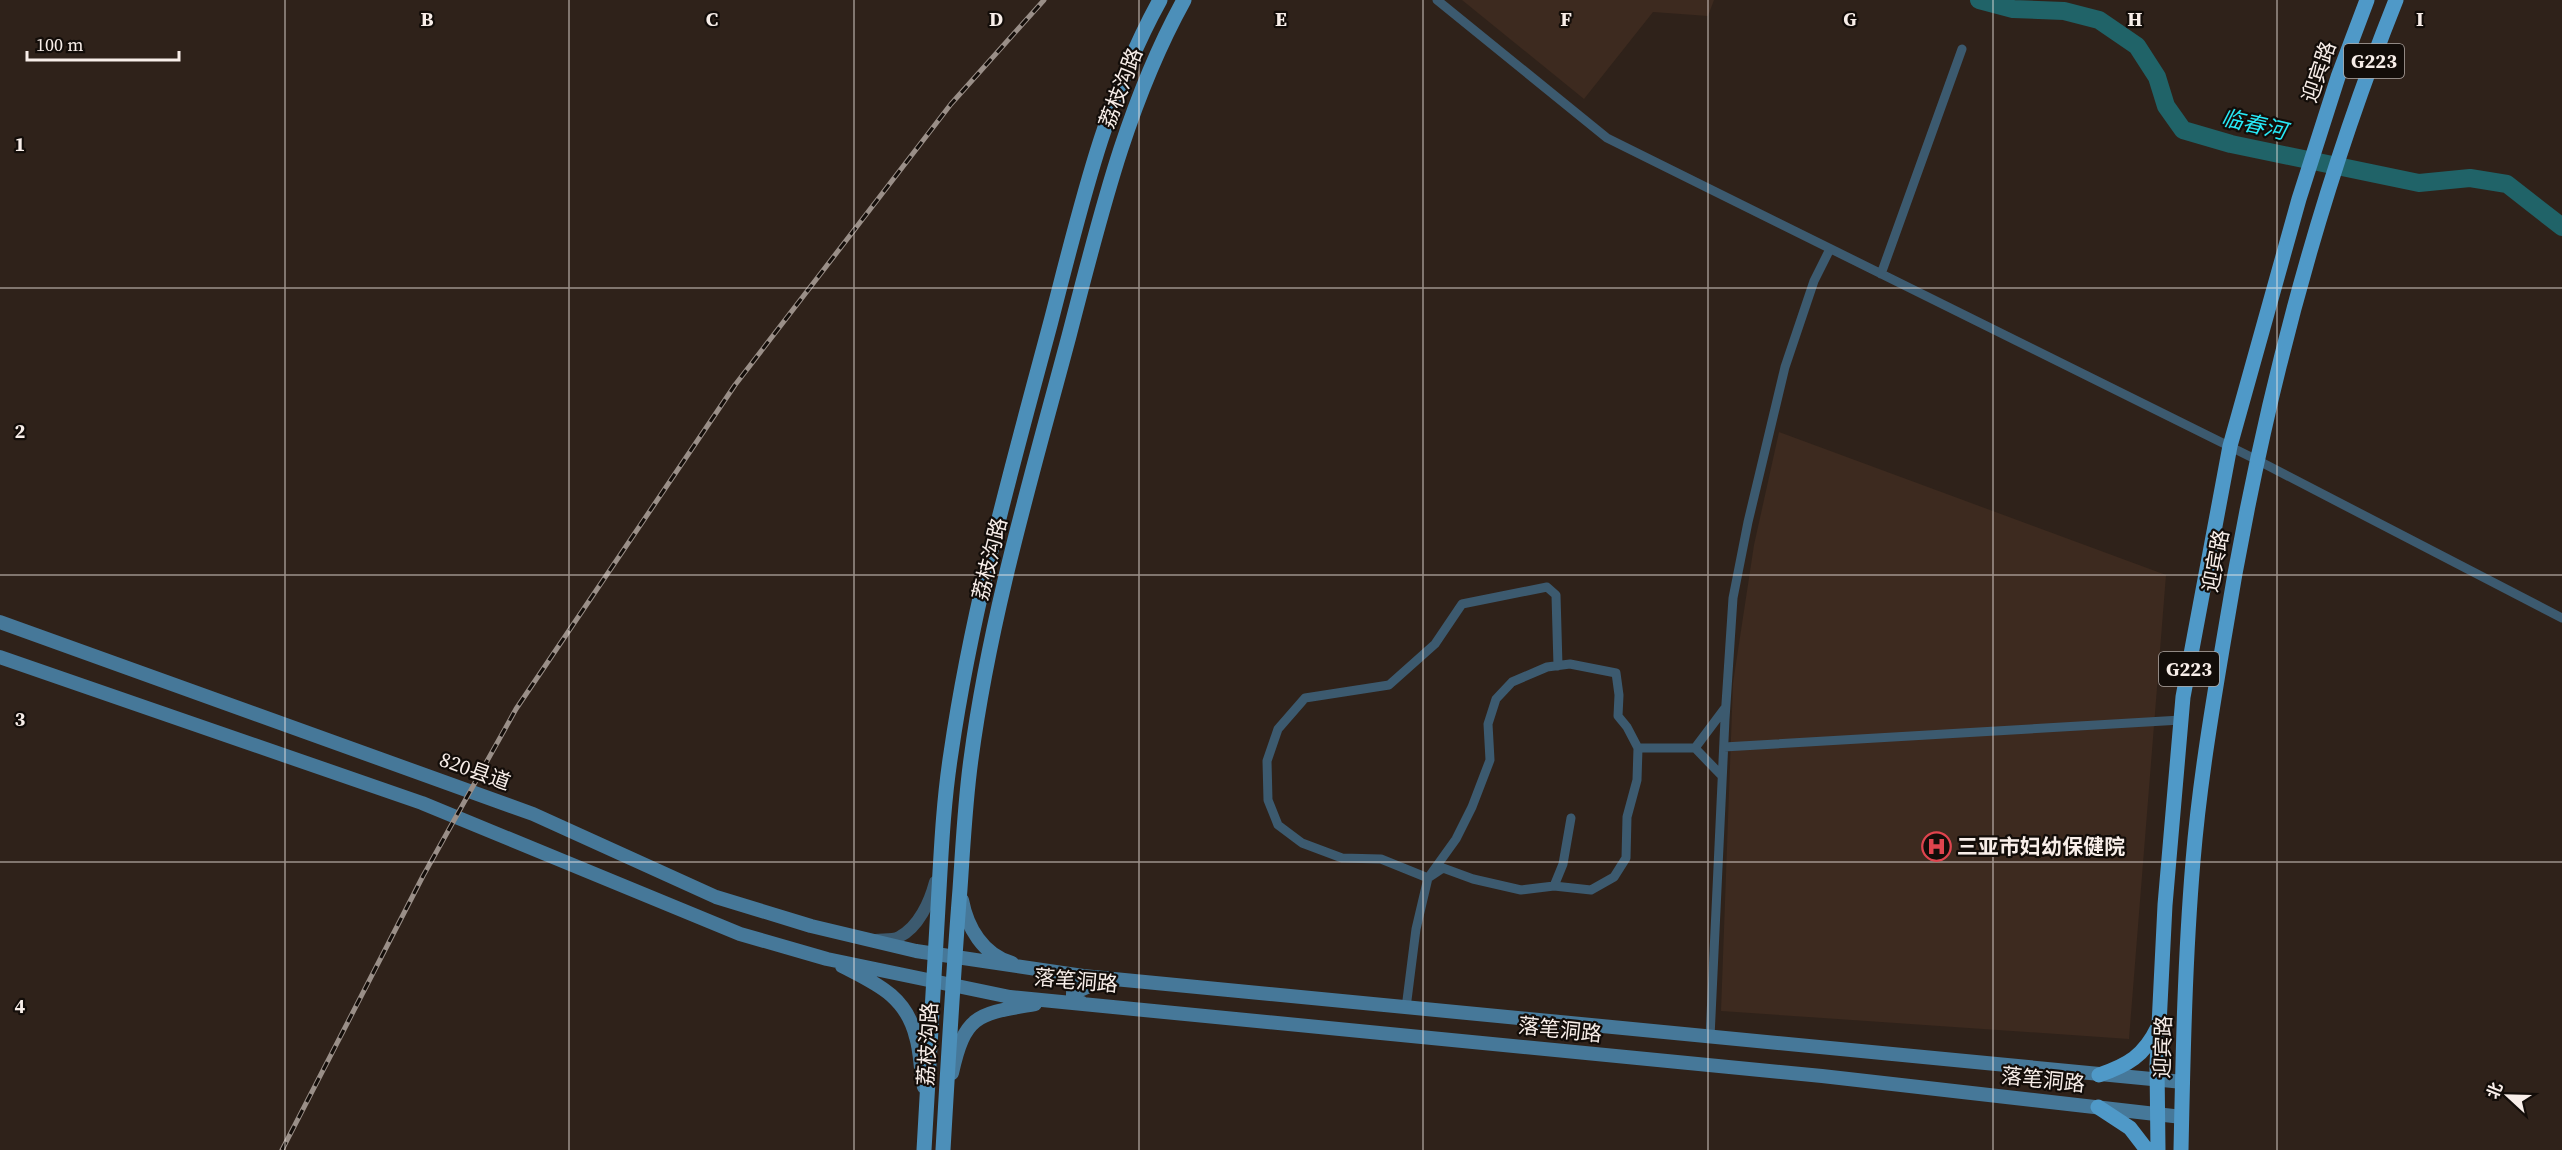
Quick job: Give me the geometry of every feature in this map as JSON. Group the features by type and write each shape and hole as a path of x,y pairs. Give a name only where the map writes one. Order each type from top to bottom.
{"highway":[{"name":"迎宾路","path":"2158,1150 2157,1080 2165,905 2183,697 2230,446 2299,199 2326,112 2367,0"},
{"name":"迎宾路","path":"2181,1150 2193,858 2213,703 2235,565 2278,369 2352,122 2396,0"},
{"path":"2099,1075 2122,1067 2137,1058 2159,1024"},
{"path":"2098,1107 2130,1128 2147,1150"}],"main road":[{"name":"荔枝沟路","path":"924,1150 941,861 950,757 963,675 1023,424 1088,179 1115,98 1144,29 1160,0"},
{"name":"荔枝沟路","path":"943,1150 960,886 971,760 984,678 1002,594 1109,185 1135,105 1163,38 1184,0"},
{"name":"820县道","path":"0,622 533,814 716,897 781,918 870,941 935,954"},
{"path":"0,657 422,803 740,934 827,959 933,982"},
{"path":"960,886 966,919 984,947 1008,962 1037,970"},
{"name":"落笔洞路","path":"935,954 1128,981 2183,1082"},
{"path":"827,959 889,993 908,1012 917,1038 927,1097"},
{"path":"1082,1003 1073,999 1073,993 1105,983 1128,981"},
{"name":"落笔洞路","path":"933,982 1010,997 1822,1076 2182,1117"},
{"path":"946,1098 964,1032 980,1017 999,1010 1052,1000"}],"street":[{"path":"1437,0 1607,138 2258,460 2562,618"},
{"path":"1881,274 1962,49"},
{"path":"1710,1037 1725,708 1733,598 1750,512 1785,367 1814,281 1830,249"},
{"path":"1428,878 1381,859 1342,858 1302,843 1278,825 1268,800 1267,761 1278,729 1305,698 1389,685 1435,644 1462,604 1547,587 1556,595 1558,666"},
{"path":"1406,1008 1416,929 1428,878 1456,839 1472,807 1490,760 1488,724 1496,699 1512,682 1547,667 1570,664 1616,673 1619,695 1618,716 1627,726 1638,748 1637,780 1627,817 1626,858 1614,877 1592,890 1554,886 1521,890 1473,879 1443,868 1428,878"},
{"path":"1695,748 1725,708"},
{"path":"1724,747 2181,720"},
{"path":"1638,748 1695,748 1722,776"},
{"path":"1554,886 1563,864 1571,818"},
{"path":"870,941 899,937 917,922 932,895 941,861"}],"shaded area":[{"path":"1462,0 1714,0 1708,16 1653,12 1584,99"},
{"name":"三亚市妇幼保健院","path":"1779,432 2166,575 2129,1039 1721,1011 1733,683 1754,545"}],"waterway":[{"name":"临春河","path":"1979,0 2013,9 2064,11 2099,20 2137,46 2157,77 2166,106 2183,130 2231,144 2419,183 2470,178 2507,184 2562,227"}],"railway":[{"path":"282,1150 423,876 516,709 735,385 951,104 1044,0"}],"place":[{"name":"三亚市妇幼保健院","path":"1936,847"}]}
